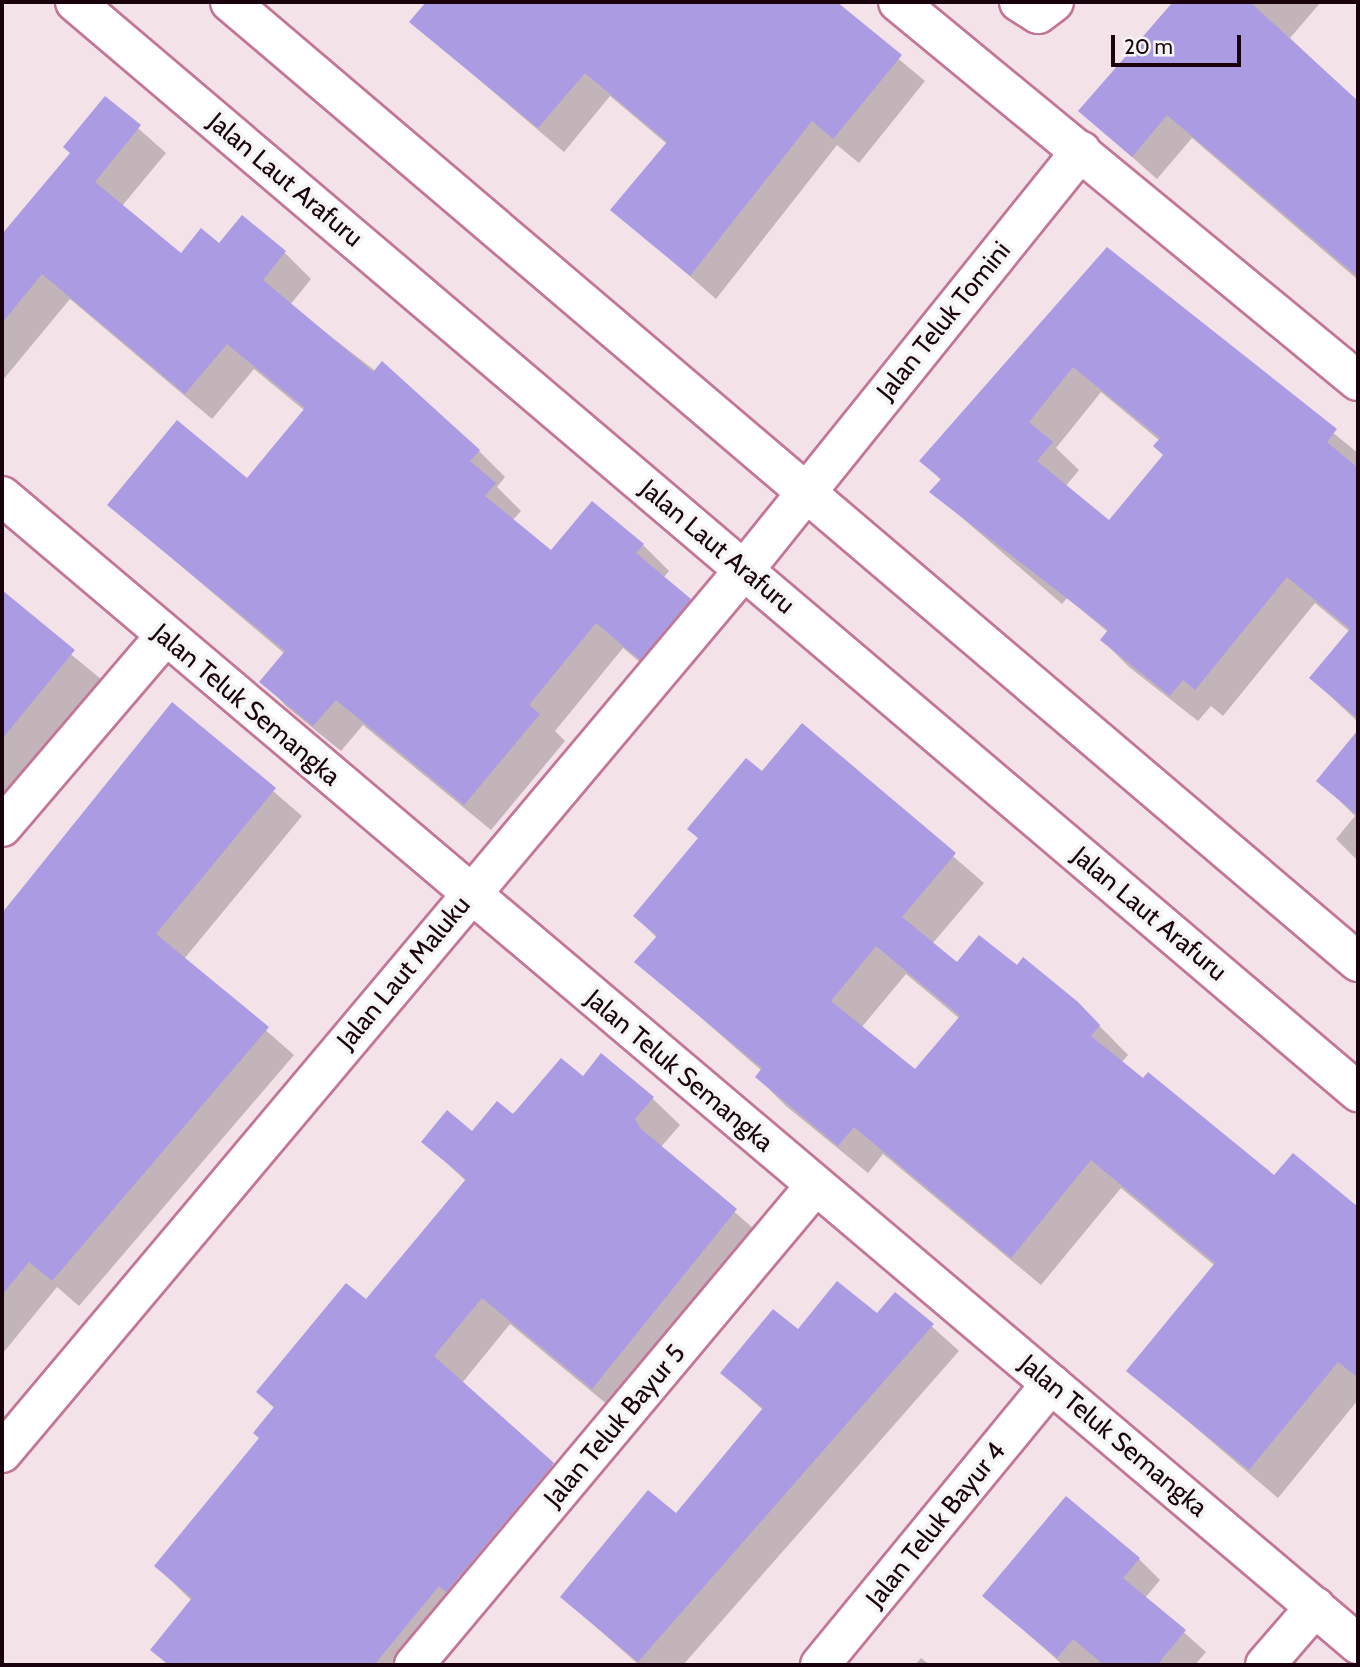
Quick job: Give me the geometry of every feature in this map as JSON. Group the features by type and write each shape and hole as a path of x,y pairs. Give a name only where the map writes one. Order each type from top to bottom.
{"street":[{"name":"Jalan Laut Arafuru","path":"75,2 1358,1092"},
{"path":"230,2 1358,962"},
{"path":"898,2 1358,380"},
{"path":"1019,2 1038,13 1054,2"},
{"name":"Jalan Teluk Tomini","path":"806,492 1081,151"},
{"name":"Jalan Laut Maluku","path":"2,1453 744,570 806,492"},
{"name":"Jalan Teluk Semangka","path":"2,496 164,636 1358,1644"},
{"path":"2,827 164,636"},
{"name":"Jalan Teluk Bayur 5","path":"414,1665 816,1186"},
{"name":"Jalan Teluk Bayur 4","path":"821,1665 1051,1384"},
{"path":"1265,1665 1315,1607"}],"building":[{"path":"426,2 837,2 902,55 833,139 812,121 690,276 610,210 667,142 585,73 538,128 409,22"},
{"path":"1173,2 1250,2 1358,101 1358,277 1167,115 1132,157 1078,111"},
{"path":"105,96 141,125 95,182 181,253 201,228 219,243 242,215 286,251 263,280 373,372 382,361 480,450 470,461 496,483 485,496 551,550 592,501 644,544 636,553 691,599 640,660 596,623 529,705 540,714 464,805 336,700 313,726 259,682 285,651 107,505 177,420 247,478 305,408 227,344 185,394 42,274 2,323 2,234 70,153 63,147"},
{"path":"1107,247 1337,429 1327,442 1358,468 1358,719 1309,678 1350,629 1287,577 1195,690 1183,680 1170,696 1100,640 1108,630 929,492 941,479 919,461","holes":["1073,367 1160,438 1153,446 1163,455 1109,520 1037,461 1053,442 1029,422"]},
{"path":"2,590 75,650 2,739"},
{"path":"172,702 276,788 156,934 269,1027 52,1281 29,1262 2,1295 2,913"},
{"path":"802,723 956,853 902,917 957,962 979,935 1017,965 1023,957 1078,1002 1100,1025 1091,1036 1143,1078 1148,1072 1274,1175 1293,1153 1358,1207 1358,1378 1338,1362 1249,1470 1126,1371 1215,1263 1091,1160 1011,1258 854,1127 838,1146 755,1077 762,1068 634,962 657,936 633,916 698,838 687,829 746,758 762,771","holes":["876,946 960,1016 915,1069 831,1001"]},
{"path":"1358,730 1358,816 1316,781"},
{"path":"601,1053 654,1097 635,1119 640,1128 737,1209 592,1389 482,1298 434,1356 554,1463 446,1592 439,1586 374,1665 169,1665 150,1650 192,1598 154,1566 259,1438 253,1433 274,1407 256,1392 346,1283 366,1299 466,1179 421,1142 447,1110 472,1131 497,1101 513,1114 561,1058 583,1076"},
{"path":"837,1281 877,1313 895,1292 934,1324 638,1662 560,1597 648,1490 676,1513 763,1408 720,1373 773,1309 798,1329"},
{"path":"1066,1496 1140,1558 1123,1578 1186,1630 1157,1665 1104,1665 1073,1639 1057,1658 982,1596"}]}
